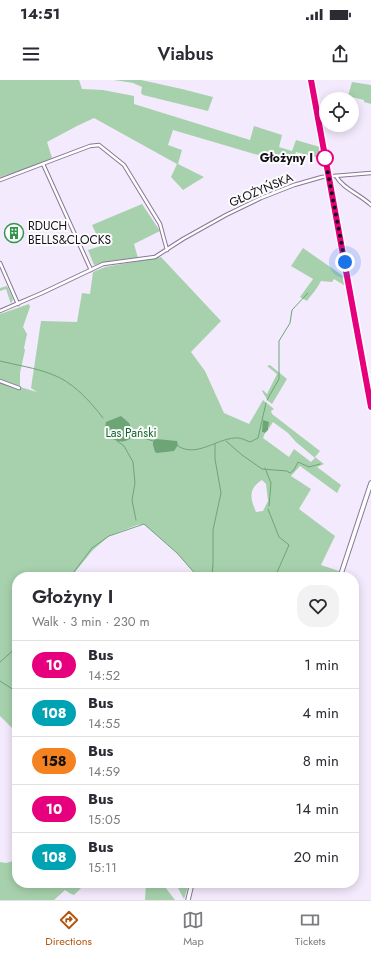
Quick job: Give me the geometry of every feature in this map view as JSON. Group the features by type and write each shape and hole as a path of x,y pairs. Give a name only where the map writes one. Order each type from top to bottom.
{"street":[{"path":"311,80 371,407"},
{"path":"0,180 90,146 99,145 124,164 160,224 166,251"},
{"path":"43,164 91,270"},
{"name":"GŁOŻYŃSKA","path":"0,311 103,264 155,257 191,234 261,198 300,183 329,176 371,173"},
{"path":"336,176 339,181 371,205"},
{"path":"0,263 18,304"},
{"path":"0,381 19,388"},
{"path":"342,572 371,483"},
{"path":"188,900 191,888"}],"green space":[{"path":"0,80 79,80 82,89 103,90 134,96 134,104 250,140 254,126 282,135 279,147 292,151 296,140 320,147 322,159 296,152 292,165 173,130 168,145 182,150 178,164 204,177 183,190 171,177 177,164 94,118 47,142 52,158 34,166 0,177"},
{"path":"114,80 141,80 213,97 208,111 143,95 141,93 142,87 133,83"},
{"path":"352,82 371,85 371,104 359,99 359,92 349,92"},
{"path":"142,204 160,231 134,244 138,258 110,261 94,265 88,250 104,245 102,238 98,238 92,225"},
{"path":"303,248 346,278 347,287 334,279 332,282 321,281 307,301 300,297 313,279 291,266"},
{"name":"Las Pański","path":"161,257 221,321 191,352 205,371 224,413 249,424 263,400 274,409 271,411 272,414 320,451 315,457 324,464 317,467 341,485 337,493 300,466 291,476 311,489 299,509 335,536 321,565 339,571 194,572 177,553 144,524 137,525 109,536 92,551 75,572 12,572 12,728 0,716 0,314 29,304 30,307 23,327 27,334 20,373 20,387 37,392 31,388 41,321 77,322 82,293 90,294 93,272 105,267","holes":["273,422 288,433 315,458 311,462 294,449 289,457 263,438 265,433 262,432 269,426 268,430","262,480 266,484 268,501 263,511 256,512 252,502 252,490 257,483"]},
{"path":"7,286 13,299 11,304 6,289 0,291 0,288"},
{"path":"270,365 287,379 272,404 268,401 262,391 263,390 267,394 277,374 267,366"},
{"path":"12,861 12,888 81,888 74,895 65,890 54,900 0,900 0,862 6,863"},
{"path":"146,888 166,888 175,900 145,900"},
{"path":"178,888 187,888 184,899"}],"shaded area":[{"path":"121,416 129,423 135,435 128,440 121,442 107,436 105,428 106,422"},
{"path":"263,420 269,422 268,430 265,433 262,432"},
{"path":"156,439 177,441 178,445 174,451 157,453 155,452 153,445 153,441"}],"waterway":[{"path":"267,400 279,379 279,341 290,323 292,310 308,293"},
{"path":"0,361 39,370 59,377 80,392 103,418"},
{"path":"178,446 192,450 206,447 228,439 237,438 250,442 258,438 266,403"},
{"path":"135,435 153,441"},
{"path":"117,441 124,446 133,462 135,483 132,500 136,520"},
{"path":"226,441 242,455 262,469 287,471 290,473 294,470 298,462 309,467 320,464"},
{"path":"212,572 213,530 221,493 215,459 215,444"},
{"path":"265,468 271,483 269,506"},
{"path":"268,509 279,537 289,545 277,572"},
{"path":"74,572 92,548 109,536 144,524 177,553 194,572"},
{"path":"0,662 12,651"},
{"path":"0,681 12,689"}],"bus line":[{"name":"10","path":"311,80 371,407"}],"place":[{"name":"Głożyny I","path":"325,158"},
{"name":"RDUCH BELLS&CLOCKS","path":"14,233"}],"route":[{"path":"325,158 345,262"}]}
